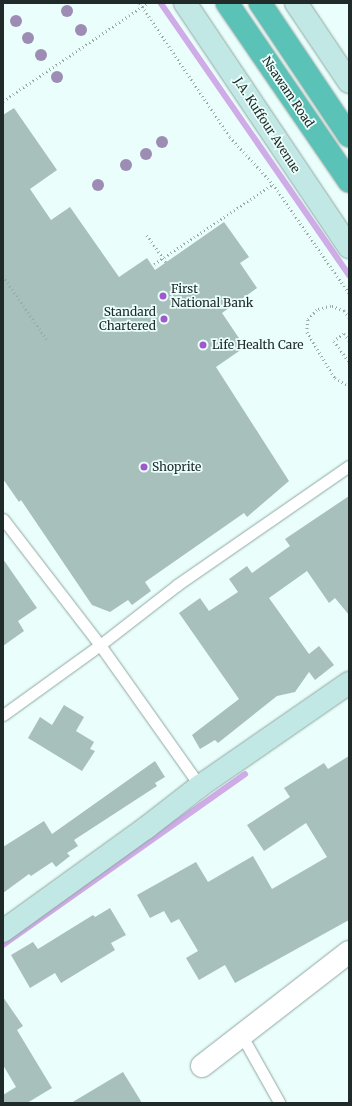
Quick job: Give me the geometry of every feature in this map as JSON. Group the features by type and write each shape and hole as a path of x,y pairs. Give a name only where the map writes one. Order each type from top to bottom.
{"highway":[{"name":"Nsawam Road","path":"227,3 349,181"},
{"path":"260,3 349,136"}],"main road":[{"name":"J.A. Kuffour Avenue","path":"185,3 349,248"},
{"path":"296,3 349,82"},
{"path":"3,930 146,828 200,786 349,683"}],"street":[{"path":"202,1066 349,952"}],"lane":[{"path":"3,715 100,645 177,585 349,466"},
{"path":"3,519 100,645 200,786"},
{"path":"242,1036 279,1102"}],"path":[{"path":"140,3 230,137 273,184 349,293"},
{"path":"3,101 147,3"},
{"path":"154,264 273,184"},
{"path":"147,235 166,262"},
{"path":"3,276 48,341"},
{"path":"349,318 344,311 331,306 318,310 308,320 307,332 335,378 349,386"},
{"path":"349,341 344,334 334,340 349,362"}],"building":[{"path":"14,108 57,170 30,189 51,220 70,207 119,277 147,258 155,270 224,222 249,257 240,263 257,288 222,313 245,347 216,367 289,481 247,517 244,513 145,582 151,591 132,605 128,600 110,612 92,605 21,500 19,502 3,479 3,115"},
{"path":"349,496 349,615 335,598 329,603 307,571 269,598 309,654 319,646 334,665 315,680 309,672 295,692 277,696 218,743 215,740 200,749 192,735 239,699 179,613 200,598 209,611 238,592 229,579 247,566 252,573 290,546 285,539"},
{"path":"3,559 37,608 18,621 24,631 3,646"},
{"path":"64,705 84,717 76,731 94,742 90,749 95,751 82,771 28,738 40,717 52,725"},
{"path":"349,756 349,920 235,983 225,965 199,980 186,958 198,951 179,919 171,923 164,911 150,918 137,895 196,862 208,882 253,856 272,889 327,857 306,823 264,851 247,825 290,797 284,788 324,763 328,769"},
{"path":"155,761 165,777 155,783 157,786 74,840 78,846 67,853 70,856 56,867 52,862 31,876 29,874 3,893 3,847 44,821 52,834"},
{"path":"110,908 126,935 111,943 115,950 61,983 55,973 30,988 11,955 33,942 38,949 93,915 95,917"},
{"path":"3,997 23,1026 17,1030 52,1088 27,1103 3,1103 3,1095 16,1087 3,1065"},
{"path":"123,1072 142,1103 71,1103"}],"waterway":[{"path":"161,3 349,275"},
{"path":"3,945 245,774"}],"place":[{"name":"First National Bank","path":"163,296"},
{"name":"Standard Chartered","path":"164,319"},
{"name":"Life Health Care","path":"203,345"},
{"name":"Shoprite","path":"144,467"}]}
